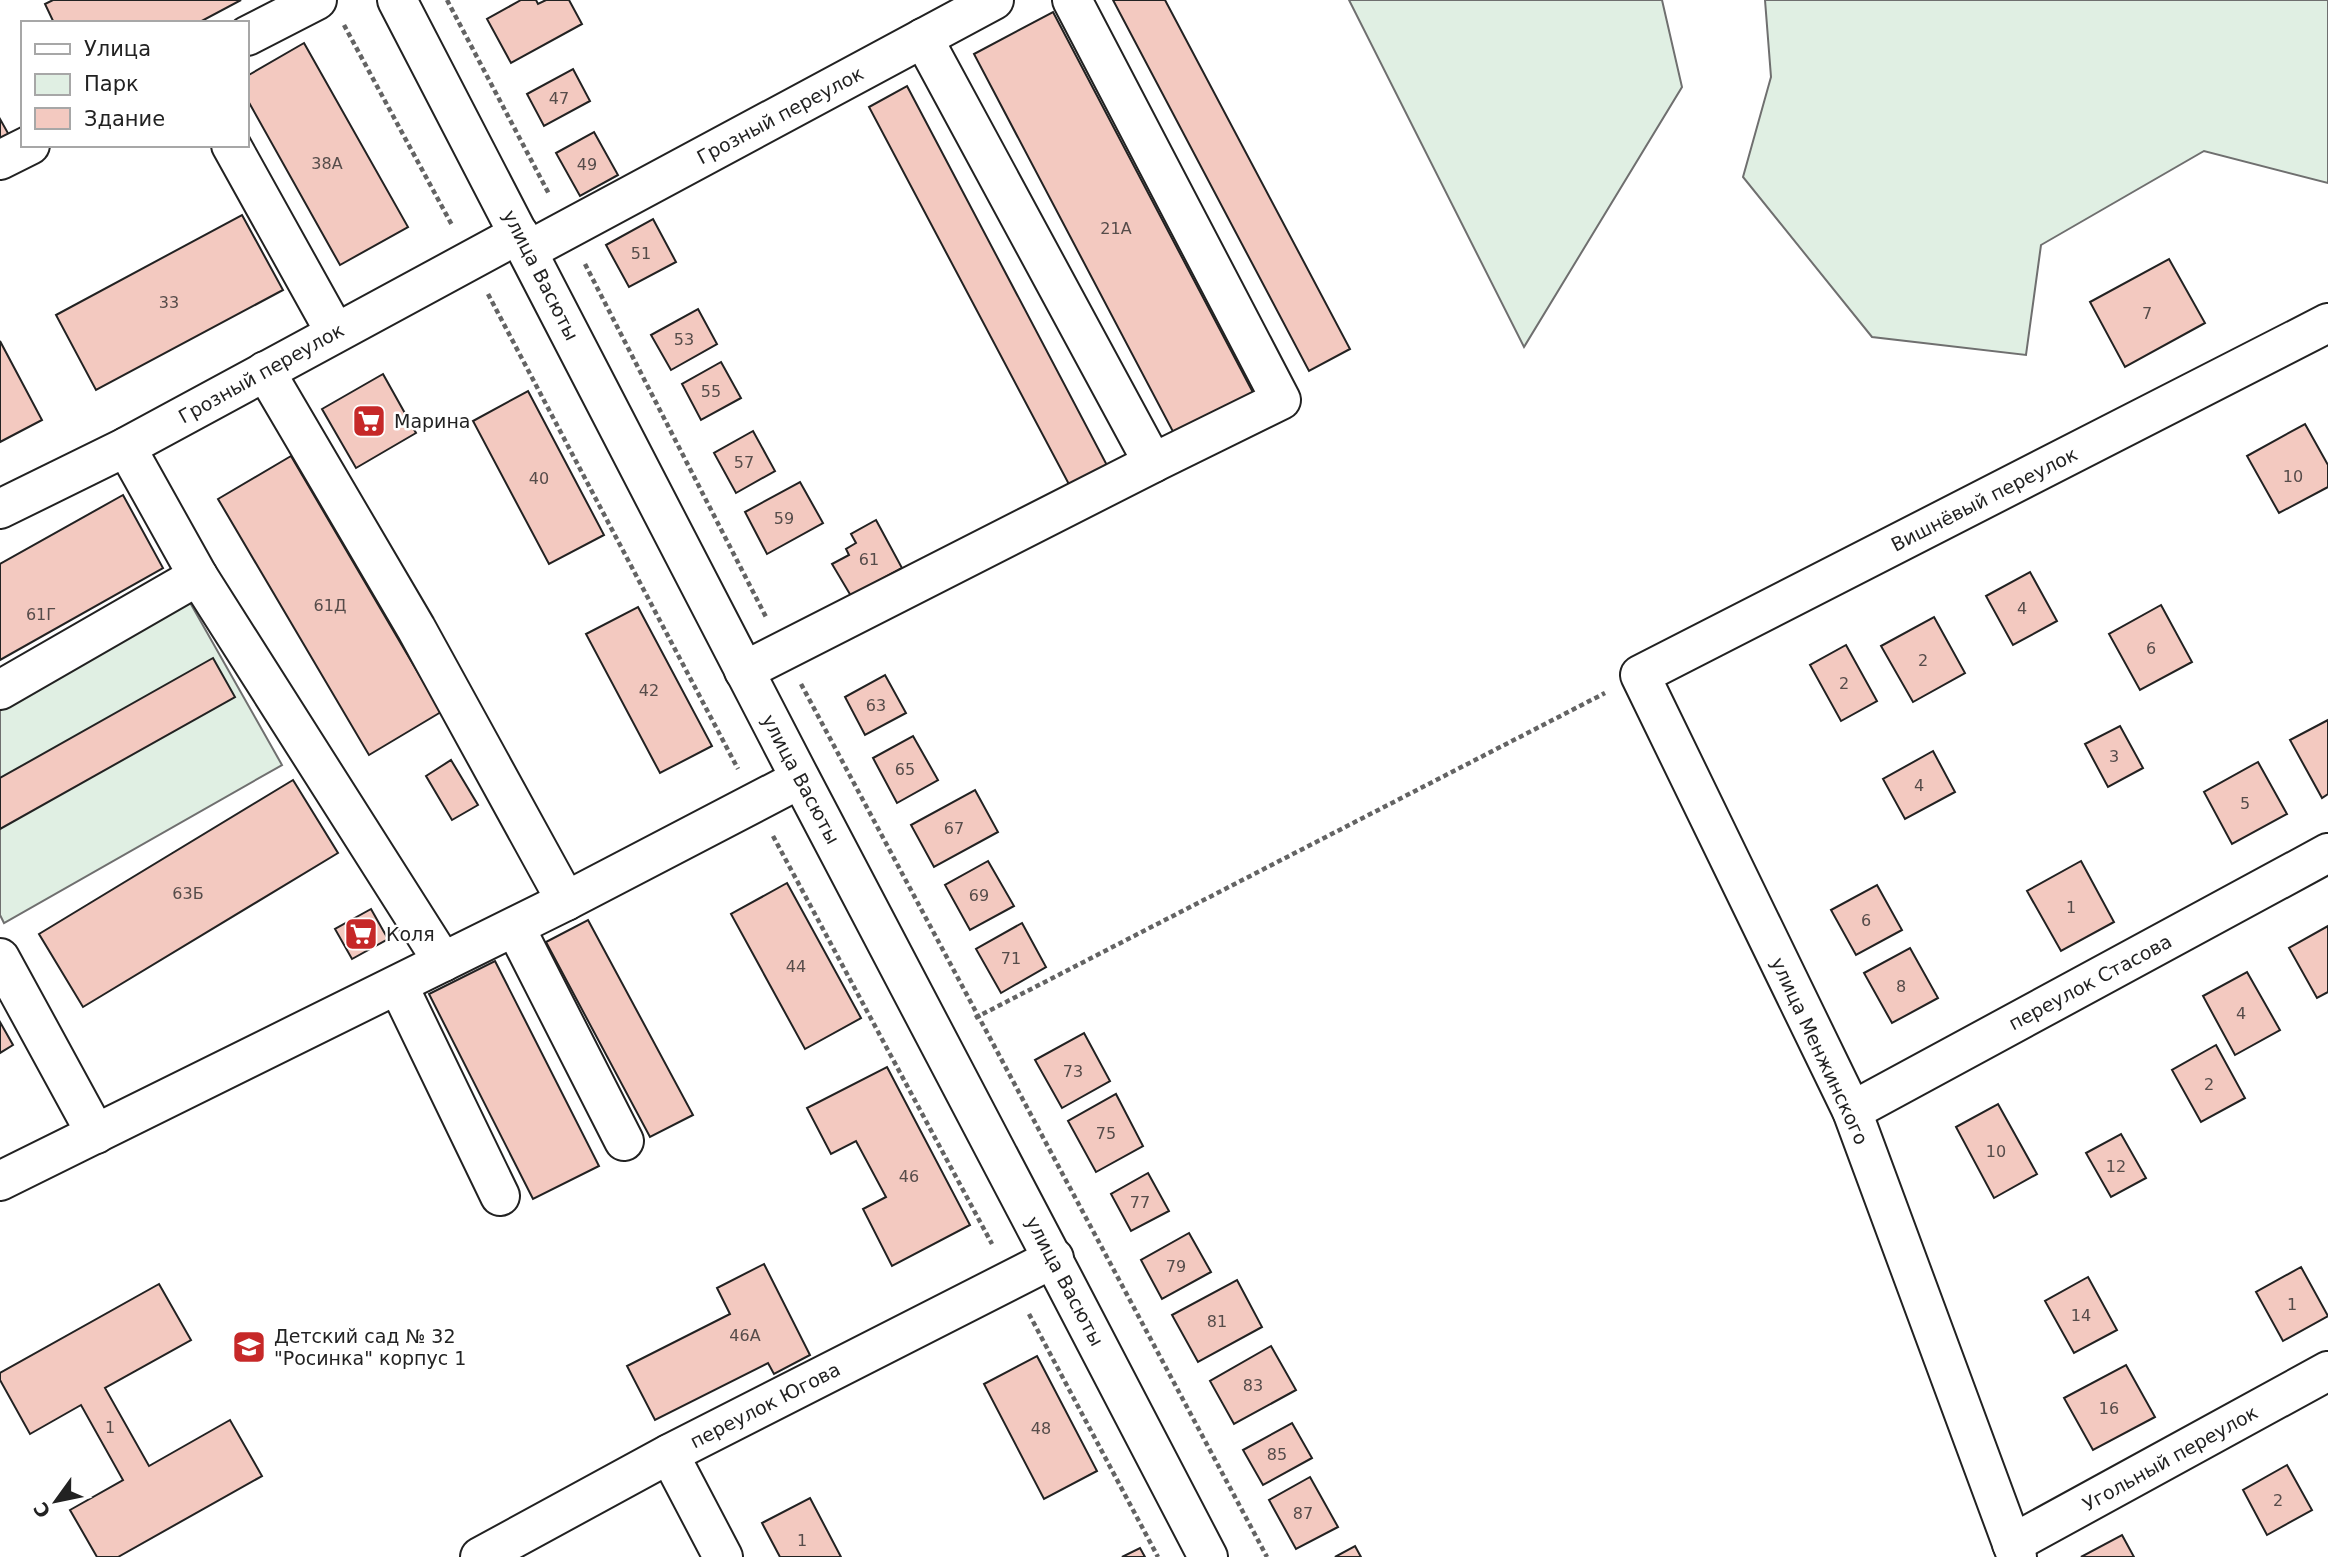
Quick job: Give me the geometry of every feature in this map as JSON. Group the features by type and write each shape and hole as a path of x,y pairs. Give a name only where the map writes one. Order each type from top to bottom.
{"street":[{"path":"248,35 317,0"},
{"name":"улица Васюты","path":"397,0 800,779 1054,1258 1208,1557"},
{"name":"Грозный переулок","path":"0,509 126,447 335,332 524,242 568,229 994,0"},
{"path":"744,671 1281,400 1072,0"},
{"path":"923,38 1153,463"},
{"path":"0,160 26,147"},
{"path":"232,147 335,332"},
{"name":"Вишнёвый переулок","path":"1640,675 2328,323"},
{"path":"265,371 416,628 566,901"},
{"path":"126,447 198,576 443,962"},
{"path":"0,690 198,576"},
{"name":"улица Менжинского","path":"1640,675 1852,1111 2015,1551"},
{"path":"0,1181 515,927 800,779"},
{"name":"переулок Стасова","path":"1852,1111 2328,853"},
{"path":"515,927 624,1141"},
{"path":"0,958 96,1134"},
{"path":"398,985 500,1196"},
{"name":"переулок Югова","path":"480,1557 669,1454 1054,1258"},
{"name":"Угольный переулок","path":"2015,1551 2328,1371"},
{"path":"669,1454 723,1557"}],"path":[{"path":"447,0 568,229 783,651 1267,1557"},
{"path":"937,1038 1640,675"}],"green space":[{"path":"1349,0 1662,0 1682,87 1524,347"},
{"path":"1765,0 2328,0 2328,183 2204,151 2041,245 2026,355 1872,337 1743,177 1771,77"},
{"path":"188,599 282,765 4,923 0,915 0,706"}],"building":[{"path":"53,0 241,0 202,21 53,21 45,4"},
{"path":"521,0 536,0 538,4 546,0 569,0 582,24 511,63 487,19"},
{"path":"1113,0 1165,0 1350,349 1309,371"},
{"path":"1053,12 1258,402 1179,443 974,54"},
{"path":"304,43 408,227 340,265 248,101 248,75"},
{"path":"573,69 590,101 544,126 527,94"},
{"path":"907,86 1110,471 1072,490 869,107"},
{"path":"0,119 9,135 0,140"},
{"path":"594,132 618,175 580,196 556,153"},
{"path":"242,215 283,290 96,390 56,315"},
{"path":"653,219 676,262 629,287 606,245"},
{"path":"2169,259 2205,323 2125,367 2090,302"},
{"path":"698,309 717,344 671,370 651,335"},
{"path":"0,341 42,420 0,442"},
{"path":"721,362 741,398 701,420 682,384"},
{"name":"Марина","path":"383,374 416,433 356,468 322,409"},
{"path":"528,391 604,535 549,564 473,421"},
{"path":"2305,424 2328,465 2328,487 2279,513 2247,456"},
{"path":"753,431 775,471 736,493 714,453"},
{"path":"291,456 441,712 369,755 218,499"},
{"path":"800,482 823,523 767,554 745,512"},
{"path":"123,495 163,568 0,660 0,564"},
{"path":"876,520 902,568 851,596 832,564 849,555 846,549 856,543 851,534"},
{"path":"2030,572 2057,621 2013,645 1986,596"},
{"path":"2161,605 2192,662 2140,690 2109,634"},
{"path":"638,607 712,746 660,773 586,634"},
{"path":"1934,617 1965,673 1913,702 1881,646"},
{"path":"1846,645 1877,701 1841,721 1810,665"},
{"path":"213,658 235,697 0,829 0,778"},
{"path":"885,675 906,713 865,735 845,697"},
{"path":"2328,720 2328,794 2322,798 2290,740"},
{"path":"2120,726 2143,768 2108,787 2085,744"},
{"path":"913,736 938,780 897,803 873,758"},
{"path":"1933,751 1955,792 1905,819 1883,779"},
{"path":"451,760 478,805 452,820 426,776"},
{"path":"2258,762 2287,814 2232,844 2204,792"},
{"path":"293,780 338,853 83,1007 39,934"},
{"path":"975,790 998,832 934,867 911,825"},
{"path":"988,861 1014,906 970,930 945,885"},
{"path":"2081,861 2114,922 2061,951 2027,891"},
{"path":"787,883 861,1018 805,1049 731,914"},
{"path":"1877,885 1902,930 1856,955 1831,910"},
{"name":"Коля","path":"371,909 388,939 352,959 335,929"},
{"path":"588,920 693,1115 650,1137 546,942"},
{"path":"1022,923 1046,967 1001,993 976,949"},
{"path":"2328,926 2328,992 2317,998 2289,948"},
{"path":"1910,948 1938,998 1892,1023 1864,973"},
{"path":"495,961 599,1166 533,1199 429,994"},
{"path":"2247,972 2280,1030 2235,1055 2203,996"},
{"path":"0,1022 13,1045 0,1053"},
{"path":"1084,1033 1110,1081 1062,1108 1035,1060"},
{"path":"2216,1045 2245,1098 2201,1122 2172,1070"},
{"path":"887,1067 970,1225 892,1266 863,1209 886,1197 856,1141 831,1154 807,1108"},
{"path":"1116,1094 1143,1146 1096,1172 1068,1121"},
{"path":"1998,1104 2037,1174 1994,1198 1956,1127"},
{"path":"2121,1134 2146,1178 2111,1197 2086,1153"},
{"path":"1148,1173 1169,1211 1131,1231 1111,1194"},
{"path":"1189,1233 1211,1272 1162,1299 1141,1260"},
{"path":"764,1264 810,1355 774,1374 768,1363 655,1420 627,1366 730,1314 717,1288"},
{"path":"2301,1267 2328,1316 2283,1341 2256,1292"},
{"path":"2088,1277 2117,1330 2074,1353 2045,1301"},
{"path":"1237,1280 1262,1327 1198,1362 1172,1315"},
{"path":"159,1284 191,1340 105,1388 149,1466 230,1420 262,1476 118,1557 97,1557 70,1510 123,1480 81,1405 30,1434 0,1380 0,1373"},
{"path":"1271,1346 1296,1390 1234,1424 1210,1381"},
{"path":"1037,1356 1097,1471 1044,1499 984,1384"},
{"path":"2126,1365 2155,1417 2093,1450 2064,1398"},
{"path":"1292,1423 1312,1458 1263,1485 1243,1450"},
{"path":"2287,1465 2312,1510 2267,1535 2243,1490"},
{"path":"1310,1477 1338,1527 1296,1549 1269,1500"},
{"path":"810,1498 841,1557 780,1557 762,1523"},
{"path":"2122,1535 2134,1557 2081,1557"},
{"path":"1355,1546 1361,1557 1335,1557"},
{"path":"1140,1548 1145,1557 1122,1557"}],"place":[{"name":"Марина","path":"369,421"},
{"name":"Коля","path":"361,934"},
{"name":"Детский сад № 32 \"Росинка\" корпус 1","path":"249,1347"}]}
